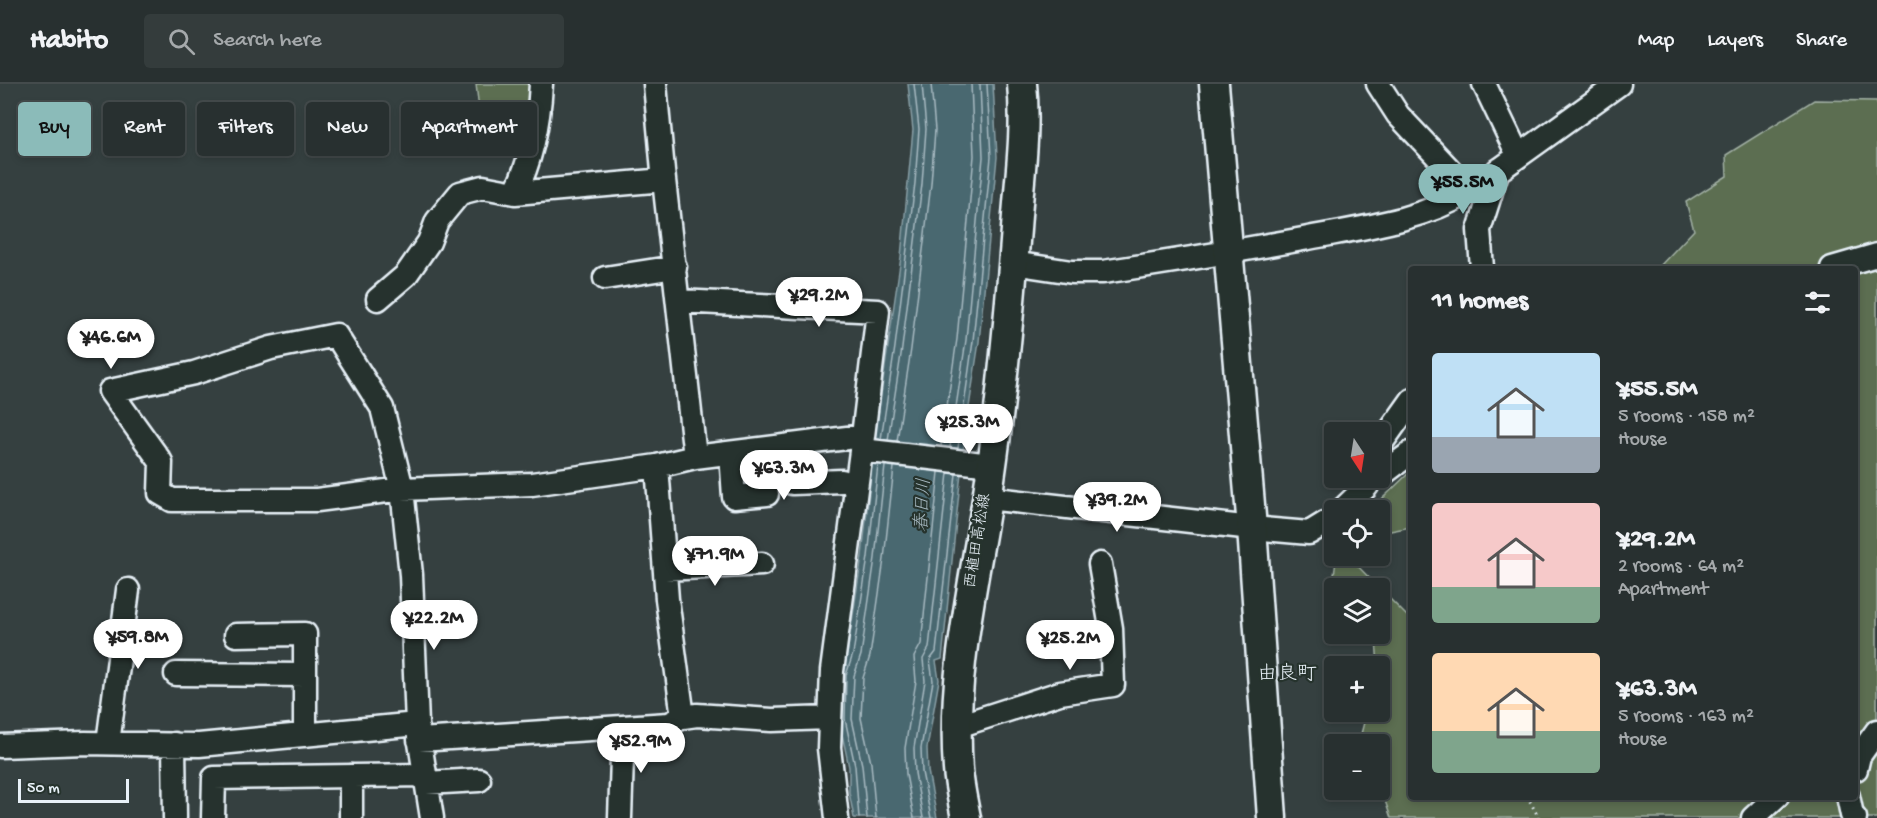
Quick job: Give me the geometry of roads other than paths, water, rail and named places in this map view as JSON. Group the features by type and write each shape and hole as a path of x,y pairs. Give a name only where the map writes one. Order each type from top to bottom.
{"main road":[{"name":"西植田高松線","path":"966,818 958,770 958,726 967,617 987,498 1013,263 1024,105 1022,84"},
{"path":"1214,84 1252,528 1272,818"}],"street":[{"path":"515,193 527,169 540,111 541,84"},
{"path":"655,84 695,457"},
{"path":"1378,84 1398,115 1470,191"},
{"path":"1484,84 1518,155"},
{"path":"1013,263 1072,272 1103,272 1359,229 1419,214 1451,202 1470,191 1618,84"},
{"path":"1482,266 1479,230 1498,170"},
{"path":"378,299 406,275 429,242 437,221 460,193 483,187 515,193 664,180"},
{"path":"1839,266 1877,255"},
{"path":"605,278 675,267"},
{"path":"679,301 878,311 863,443 832,671 829,718 831,778 837,818"},
{"path":"432,818 418,732 411,575 402,489 382,408 336,335 271,348 194,373 110,391 161,462 160,493 172,500 317,500 402,489 532,484 657,466 695,457 790,446 863,443 991,465"},
{"path":"1390,431 1408,406"},
{"path":"790,446 792,483 842,481"},
{"path":"731,453 724,498 767,494"},
{"path":"1390,468 1408,455"},
{"path":"657,466 665,569 683,717"},
{"path":"1352,500 1365,488"},
{"path":"987,498 1309,533 1324,524"},
{"path":"665,569 762,564"},
{"path":"958,726 1060,693 1113,685 1111,628 1100,564"},
{"path":"108,743 128,590"},
{"path":"236,635 305,634 305,735"},
{"path":"176,674 305,675"},
{"path":"0,746 108,743 199,745 305,735 623,728 669,724 683,717 697,715 772,720 829,718"},
{"path":"620,818 623,728"},
{"path":"1858,760 1877,731"},
{"path":"174,744 175,818"},
{"path":"351,776 351,818"},
{"path":"213,818 214,778 351,776 479,780"},
{"path":"1753,818 1773,800"},
{"path":"1849,800 1852,815 1855,818"}],"water":[{"name":"春日川","path":"908,84 993,84 997,157 979,342 965,433 942,659 936,661 939,680 927,748 928,771 937,818 854,818 849,792 849,767 839,720 840,673 847,654 862,556 876,429 901,257 913,130"}],"district":[{"name":"由良町","path":"1287,675"}]}
